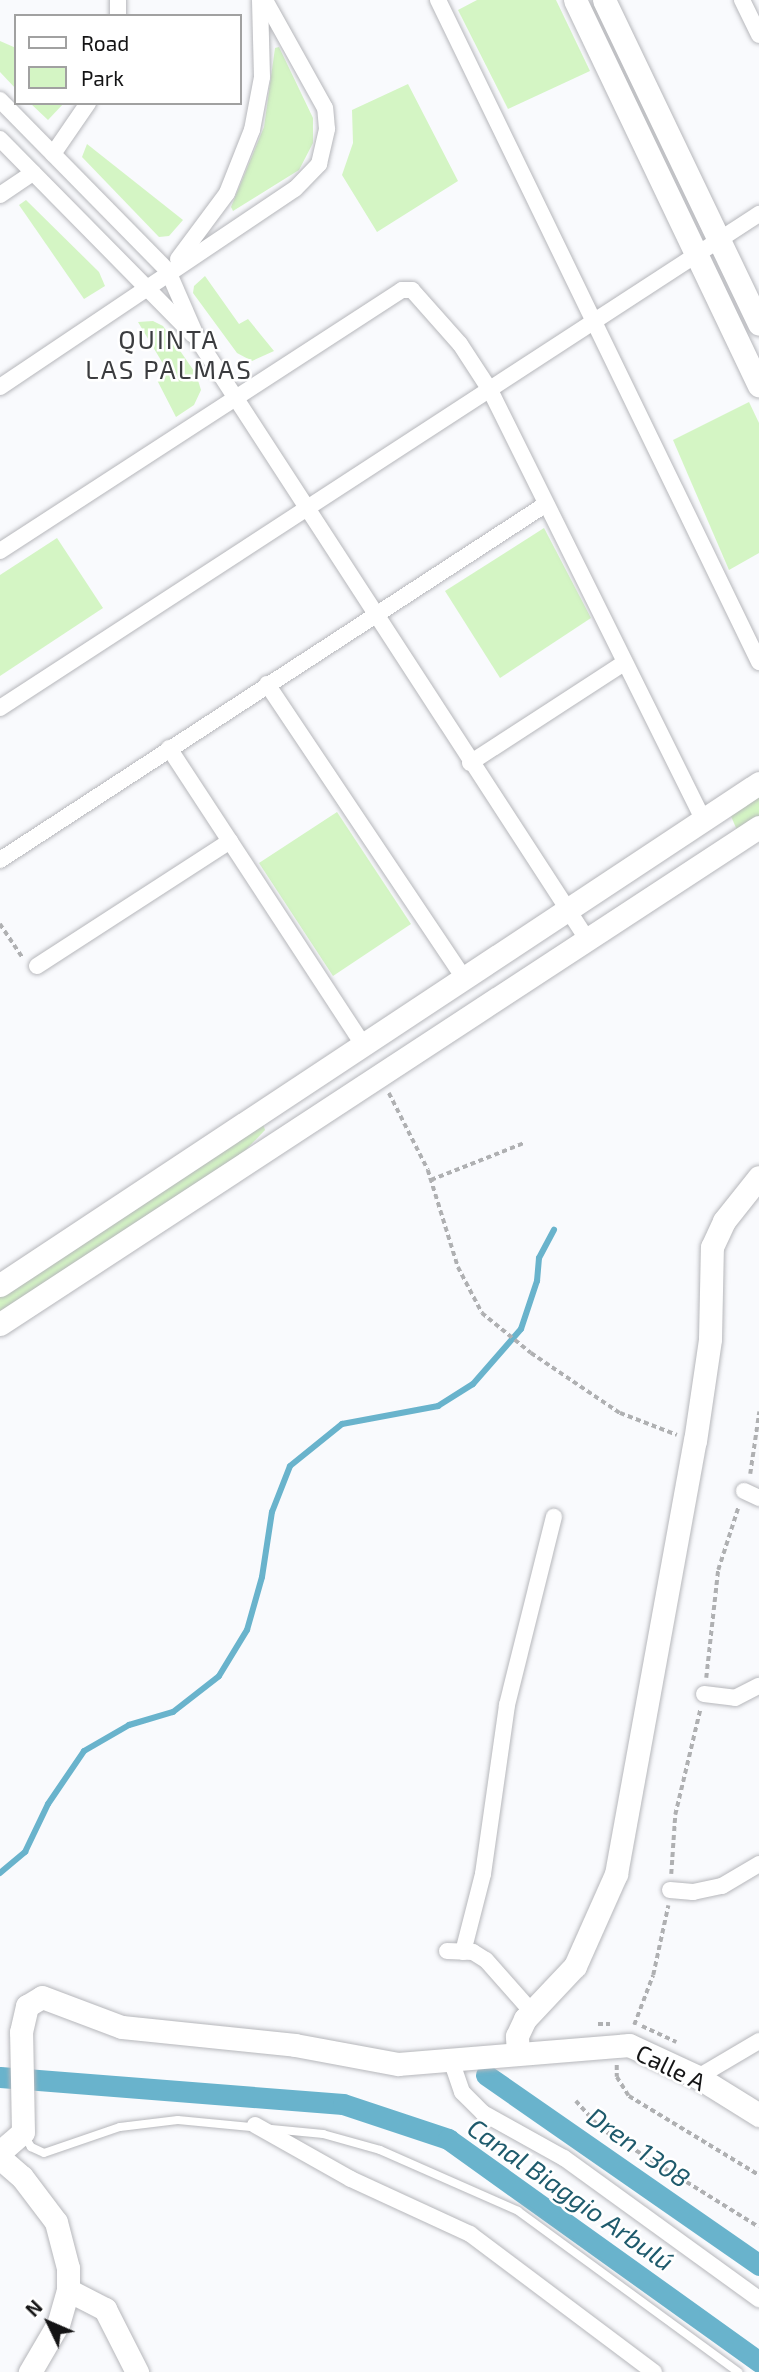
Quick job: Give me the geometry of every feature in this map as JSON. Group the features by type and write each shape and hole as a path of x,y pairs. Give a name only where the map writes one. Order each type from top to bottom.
{"street":[{"path":"0,387 168,271 295,189 319,164 327,129 324,108 262,0"},
{"path":"168,271 216,211 245,151 262,77 262,0"},
{"path":"438,0 759,662"},
{"path":"575,0 759,385"},
{"path":"604,0 759,324"},
{"path":"742,0 759,35"},
{"path":"0,100 168,271 198,340 470,763 587,939"},
{"path":"53,153 87,105"},
{"path":"0,139 144,289 198,340"},
{"path":"0,195 33,173"},
{"path":"0,708 306,508 595,324 759,214"},
{"path":"0,551 407,289 420,294 490,390 703,820"},
{"path":"0,860 546,503"},
{"path":"470,763 624,663"},
{"path":"267,684 464,978"},
{"path":"169,748 363,1045"},
{"path":"0,1285 759,783"},
{"path":"0,1324 759,827"},
{"path":"30,962 229,841"},
{"path":"526,2051 517,2036 532,2012 575,1966 616,1874 695,1441 710,1339 712,1247 724,1221 759,1177"},
{"path":"532,2012 486,1960 455,1952 483,1874 506,1706 554,1517"},
{"path":"704,1695 735,1698 759,1686"},
{"path":"670,1889 694,1892 722,1886 759,1864"},
{"name":"Calle A","path":"23,2132 25,2100 21,2032 27,2006 41,1997 122,2027 295,2045 398,2064 526,2051 629,2045 698,2077 759,2115"},
{"path":"698,2077 759,2041"},
{"path":"451,2060 462,2092 483,2113 564,2158 759,2299"},
{"path":"255,2125 351,2179 470,2234 654,2372"},
{"path":"0,2152 23,2132"},
{"path":"0,2158 22,2178 56,2222 65,2247 68,2290 58,2324 30,2372"},
{"path":"68,2290 105,2309 137,2372"}],"lane":[{"path":"23,2132 31,2147 44,2153 131,2126 178,2120 255,2125 323,2134 380,2150 518,2211 737,2372"}],"path":[{"path":"0,924 30,962"},
{"path":"379,1075 431,1180 458,1267 482,1312 531,1353 620,1413 695,1441"},
{"path":"431,1180 524,1143"},
{"path":"634,2025 653,1975 670,1889 675,1815 704,1695 718,1570 752,1495 752,1469 759,1412"},
{"path":"617,2065 617,2077 629,2096 759,2175"},
{"path":"576,2101 600,2128 759,2227"}],"green space":[{"path":"477,0 556,0 590,71 508,109 458,10"},
{"path":"0,41 14,47 14,87 0,72"},
{"path":"279,47 313,118 313,143 299,170 233,211 231,207 264,127 275,48"},
{"path":"408,84 458,181 377,232 342,175 353,143 352,110"},
{"path":"32,105 62,105 48,120"},
{"path":"87,144 183,220 169,236 159,237 82,157"},
{"path":"26,200 99,272 105,286 84,299 19,205"},
{"path":"205,276 239,324 248,319 274,351 252,361 237,353 193,293 194,286"},
{"path":"153,321 163,326 196,374 201,390 194,405 176,417 157,380 168,372 138,322"},
{"path":"749,402 759,423 759,553 729,570 673,440"},
{"path":"544,528 591,618 500,678 445,591"},
{"path":"57,538 103,608 0,676 0,575"},
{"path":"759,795 759,816 737,830 730,814"},
{"path":"337,812 411,924 333,976 259,863"},
{"path":"263,1124 265,1130 237,1159 0,1316 0,1293"}],"waterway":[{"path":"0,1873 25,1852 48,1804 84,1751 129,1725 173,1712 219,1676 247,1630 262,1577 272,1512 290,1466 342,1424 438,1406 473,1384 521,1329 537,1281 539,1258 554,1230"},
{"name":"Dren 1308","path":"486,2075 759,2265"},
{"name":"Canal Biaggio Arbulú","path":"0,2077 343,2104 448,2139 759,2362"}],"district":[{"name":"QUINTA LAS PALMAS","path":"169,354"}]}
